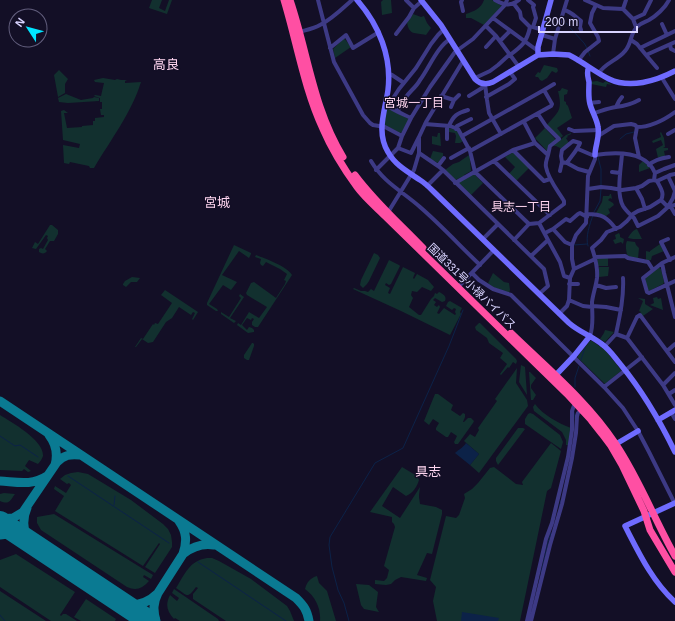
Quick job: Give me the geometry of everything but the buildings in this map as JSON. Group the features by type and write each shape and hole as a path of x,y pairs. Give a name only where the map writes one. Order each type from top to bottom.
{"highway":[{"name":"国道331号小禄バイパス","path":"284,0 297,33 327,127 351,170 386,214 590,411 607,431 628,463 675,556"},
{"name":"国道331号小禄バイパス","path":"290,0 297,33"},
{"name":"国道331号小禄バイパス","path":"386,214 461,284 554,377 582,410 611,446 622,465 644,511 652,535 675,572"}],"street":[{"path":"297,33 315,28 324,23 336,15 352,0"},
{"path":"357,0 371,17 379,32 387,58 388,90 382,135 383,141 390,156 427,186 572,326 605,346 625,370 645,398 675,452"},
{"path":"406,0 414,8"},
{"path":"462,0 463,11"},
{"path":"495,0 505,5 514,4 518,0"},
{"path":"376,170 398,148 411,118 430,87 455,52 469,43 486,26 505,5 507,0"},
{"path":"528,0 534,5"},
{"path":"475,78 490,71 503,59 520,48 525,42 536,18 533,7 537,0"},
{"path":"396,34 409,18 414,8 424,1 475,78 484,84 493,82 519,67 538,53 551,0"},
{"path":"552,54 567,0"},
{"path":"585,0 603,8 623,9 633,19 636,27"},
{"path":"623,9 626,0"},
{"path":"633,19 644,14 651,0"},
{"path":"599,73 603,68 623,54 628,48 636,27 652,18 665,7 668,0"},
{"path":"319,1 334,62 363,114 373,125 385,127 402,136"},
{"path":"514,4 520,12 521,18 531,27 555,39"},
{"path":"578,61 585,52 599,41 590,23 592,13 596,5"},
{"path":"564,10 571,12 580,21 580,27 582,30"},
{"path":"493,18 538,53 567,55 614,81 626,84 647,82 662,78 675,71"},
{"path":"662,24 667,35"},
{"path":"486,26 496,36 519,67"},
{"path":"411,118 388,106 416,68 431,44 444,30"},
{"path":"500,41 510,31"},
{"path":"640,48 675,31"},
{"path":"330,48 346,35 353,48 379,32"},
{"path":"486,47 496,36"},
{"path":"398,111 410,91 420,82 440,50 450,39"},
{"path":"631,40 657,68"},
{"path":"646,55 675,42"},
{"path":"670,45 671,49 675,51"},
{"path":"398,148 411,152 425,124 464,61"},
{"path":"559,314 567,306 569,300 569,284 574,269 572,245 575,238 586,223 589,172 595,159 593,155 598,133 598,124 590,103 587,70 589,67"},
{"path":"486,97 515,79 510,72"},
{"path":"388,74 404,83"},
{"path":"662,78 675,99"},
{"path":"469,96 482,88 484,84"},
{"path":"484,84 488,108 501,134"},
{"path":"462,136 554,84"},
{"path":"451,158 501,134 551,106 552,104 544,90"},
{"path":"451,107 454,100 459,95"},
{"path":"442,96 454,100"},
{"path":"616,107 618,101 622,97"},
{"path":"594,113 634,103 639,100"},
{"path":"590,103 599,102"},
{"path":"447,138 448,127 451,121 455,116 468,110"},
{"path":"569,129 574,131 598,133 614,126 631,124 637,127 646,127 675,112"},
{"path":"514,240 529,224 539,223 564,204 564,201 550,179 546,168 550,146 559,139 546,126 538,114"},
{"path":"456,129 457,126 471,119"},
{"path":"524,122 535,143 548,155"},
{"path":"425,124 458,129 469,149 475,172 529,224"},
{"path":"637,127 635,138 639,157"},
{"path":"668,134 675,130"},
{"path":"386,214 412,174 419,153 419,136"},
{"path":"560,171 562,150 573,141 580,143 578,149 571,156 568,163"},
{"path":"455,183 513,150 535,143"},
{"path":"554,377 590,336 593,322 593,296 597,278 595,258 592,248 607,232 620,227 633,214 661,200 663,195 656,180 655,173 649,164 639,157 622,154 593,155 578,149"},
{"path":"513,150 544,181 550,179"},
{"path":"419,153 443,170 544,269 548,286 539,294"},
{"path":"622,154 620,174 621,199 623,206 638,226 658,216 671,206"},
{"path":"649,164 658,159 669,156"},
{"path":"438,166 444,158"},
{"path":"371,161 376,170 390,184 420,206 480,265"},
{"path":"494,161 550,215"},
{"path":"562,162 589,172"},
{"path":"655,173 675,166"},
{"path":"427,186 443,170"},
{"path":"612,172 626,175"},
{"path":"588,189 611,188 620,190 636,188 649,181 675,174"},
{"path":"668,176 675,191 669,205 675,214"},
{"path":"636,188 645,209"},
{"path":"661,200 671,206"},
{"path":"563,214 568,222"},
{"path":"545,233 568,222 578,214 600,215 607,219 616,229"},
{"path":"539,223 560,262 564,276 570,278"},
{"path":"483,239 498,224"},
{"path":"554,229 565,242 572,245"},
{"path":"575,238 580,239"},
{"path":"668,239 661,242 670,260"},
{"path":"531,256 548,240"},
{"path":"461,284 494,250"},
{"path":"574,269 595,258 623,255 628,258 648,262 653,270"},
{"path":"675,257 662,264 643,278 647,292 649,293 675,281"},
{"path":"662,264 675,315"},
{"path":"472,273 479,280 493,289 511,295 604,387 623,408 638,431 675,504 625,526 650,572 675,602"},
{"path":"605,346 616,334 623,302 625,284 623,278"},
{"path":"569,284 578,284"},
{"path":"596,285 606,288 616,287"},
{"path":"569,300 584,306 606,307 621,310"},
{"path":"627,338 637,317 640,315 675,362"},
{"path":"616,334 627,338 664,385 675,405"},
{"path":"667,351 675,344"},
{"path":"604,387 642,357"},
{"path":"664,385 675,372"},
{"path":"669,394 675,390"},
{"path":"527,621 546,539 552,523 568,457 572,430 572,411 575,403"},
{"path":"531,621 562,504 572,458 577,416 582,410"},
{"path":"658,420 673,411 675,419"},
{"path":"616,444 638,431"},
{"path":"557,503 562,504"}],"green space":[{"path":"152,0 162,0 159,8 165,11 169,0 172,0 167,14 149,8"},
{"path":"383,0 391,0 392,13 382,15 381,2"},
{"path":"484,0 492,0 502,6 484,25 471,18 466,18 466,14 479,8"},
{"path":"413,14 421,17 424,16 431,28 426,35 413,33 409,30 407,22"},
{"path":"344,38 351,47 335,58 333,49"},
{"path":"544,65 557,68 558,71 556,73 552,71 547,78 542,81 535,76 538,72 540,73"},
{"path":"59,70 68,79 65,84 65,93 58,97 54,75"},
{"path":"103,78 127,80 125,83 141,82 132,104 120,126 94,168 70,162 69,164 64,163 63,145 79,148 80,144 63,140 61,111 64,110 68,113 64,113 67,128 93,125 95,118 104,117 104,115 101,115 100,109 102,109 102,102 100,102 100,98 94,96 101,96 104,83 95,82 94,80"},
{"path":"597,81 603,83 606,81 612,85 607,84 606,87 591,84 590,82"},
{"path":"562,88 568,90 567,94 564,95 564,101 568,106 572,118 557,128 563,136 559,139 546,126 560,107 558,91"},
{"path":"66,94 81,100 94,97 99,98 99,101 68,103 59,102 58,98"},
{"path":"387,107 409,119 402,132 400,133 384,124"},
{"path":"449,128 457,130 463,141 460,143 455,143 455,133 449,132"},
{"path":"545,128 556,140 547,151 535,138"},
{"path":"661,132 664,138 665,147 663,148 668,148 668,150 664,151 665,156 658,158 656,149 663,145 661,140 653,143 652,141 661,137"},
{"path":"438,133 440,133 441,146 432,144 432,136 437,137"},
{"path":"571,133 566,138 569,143 562,149 553,146 566,135"},
{"path":"433,151 443,153 443,156 438,163 430,159"},
{"path":"514,153 529,168 516,181 509,174 515,167 505,157"},
{"path":"469,155 471,160 471,171 455,180 445,170"},
{"path":"643,161 650,168 639,172 639,165"},
{"path":"473,174 483,183 471,195 459,184 459,182"},
{"path":"610,194 612,199 610,198 608,200 614,205 609,209 608,208 610,213 606,216 596,213 602,202 603,196 609,196"},
{"path":"50,225 58,230 58,234 54,241 50,241 45,249 47,251 41,253 39,252 39,249 43,249 48,240 48,236 46,235 36,249 32,248 35,242 38,244"},
{"path":"637,229 642,239 628,238 634,230"},
{"path":"619,233 620,237 624,239 623,244 621,242 615,244 613,240 616,239 615,235"},
{"path":"627,241 635,242 639,248 638,259 628,257 626,249"},
{"path":"660,244 664,251 652,256 651,260 646,260 646,251 650,252"},
{"path":"234,245 251,254 249,258 239,251 222,275 237,282 231,290 223,285 209,304 217,309 218,311 216,311 207,305 207,303"},
{"path":"374,253 380,258 369,281 363,288 360,285 361,280"},
{"path":"256,255 281,266 292,275 258,327 252,325 254,319 252,318 251,320 247,318 242,325 247,330 249,327 254,330 254,332 248,333 237,325 238,323 241,325 249,312 259,318 267,307 247,295 246,293 251,283 254,282 276,298 285,284 286,281 284,280 287,274 266,262 263,266 261,265 261,259 255,257"},
{"path":"597,257 608,257 608,266 598,266"},
{"path":"389,260 400,266 391,284 389,285 386,283 385,285 390,288 388,293 390,294 403,267 415,273 414,279 417,274 428,280 434,287 431,291 422,287 417,292 412,291 411,295 413,298 409,307 419,315 421,315 435,293 437,294 439,292 444,295 445,301 442,302 435,298 433,300 436,302 434,305 437,307 439,305 440,307 437,313 439,314 444,308 455,315 456,309 454,308 452,310 446,306 450,301 462,308 460,312 461,314 450,335 353,289 368,292 371,289 374,291"},
{"path":"599,267 609,267 608,276 599,277"},
{"path":"658,267 661,269 664,282 663,284 649,291 647,290 645,277"},
{"path":"493,273 504,282 509,283 509,293 493,287 488,283"},
{"path":"132,277 140,278 137,282 131,282 126,287 123,285 125,281"},
{"path":"165,290 198,312 193,320 192,319 195,313 193,312 191,315 179,307 172,318 166,322 153,342 148,343 142,339 135,347 141,338 143,339 153,324 158,324 172,303 161,295"},
{"path":"240,294 244,297 230,318 236,321 234,323 221,314 221,312 229,317 241,298 239,296"},
{"path":"657,297 658,299 661,298 663,310 650,305 654,303 653,298"},
{"path":"638,298 645,299 645,304 653,309 643,316 639,311 643,301"},
{"path":"479,323 517,361 516,364 513,362 501,375 500,374 507,364 500,358 503,353 489,343 487,338 476,330 475,327"},
{"path":"605,330 614,332 605,342 600,339"},
{"path":"590,341 605,350 621,370 605,384 578,358"},
{"path":"252,343 254,346 249,360 247,360 244,358 244,355"},
{"path":"521,365 525,367 527,395 519,382"},
{"path":"517,368 516,383 527,400 528,406 479,473 470,465 479,454 464,441 470,434 475,437 479,430 478,428 497,401 495,399"},
{"path":"529,372 536,378 531,385 531,388 536,395 533,400 531,400"},
{"path":"435,394 438,394 453,405 451,410 460,416 463,413 465,414 463,422 468,418 471,418 474,421 458,444 455,444 454,442 457,436 451,432 448,437 446,437 436,430 439,423 433,419 429,425 424,421"},
{"path":"535,404 542,412 551,418 571,428 569,445 566,445 566,440 562,432 534,411 533,407"},
{"path":"530,413 560,435 563,442 561,449 525,424 525,419"},
{"path":"0,415 26,432 33,438 42,450 43,456 38,464 29,460 25,466 31,471 28,472 24,469 22,471 0,470"},
{"path":"518,428 525,429 498,465 496,458"},
{"path":"551,443 561,451 551,488 547,491 520,621 437,621 433,601 436,587 430,580 446,516 456,518 459,515 465,498 464,494 478,483 490,468 494,467 516,484 523,485 522,482"},
{"path":"402,467 417,476 419,480 417,485 413,491 406,496 393,487 382,506 400,518 420,487 420,504 436,507 442,510 442,514 432,554 427,553 417,575 427,578 426,581 401,577 391,584 375,584 375,580 384,581 387,578 389,570 384,566 395,527 392,522 392,517 370,512"},
{"path":"78,472 88,474 131,500 168,529 171,535 172,547 155,573 145,567 160,544 159,543 143,566 55,511 64,496 54,489 55,486 66,493 71,485 60,479 71,473"},
{"path":"0,494 15,494 5,503 0,501"},
{"path":"54,514 153,575 151,579 144,575 143,577 149,581 144,586 136,589 127,587 41,530 37,523 37,517"},
{"path":"16,554 75,592 60,615 66,614 77,621 51,621 0,587 0,560"},
{"path":"207,558 212,558 219,561 251,579 287,606 294,621 226,621 193,599 193,594 198,588 196,587 189,595 187,595 176,588 192,565"},
{"path":"317,576 319,583 327,591 336,621 320,621 320,612 315,599 305,589 309,581"},
{"path":"356,584 369,585 378,592 376,607 379,612 364,609 361,605"},
{"path":"174,589 219,621 180,621 175,618 174,619 168,611 167,605 170,595 177,601 179,598 172,593"},
{"path":"0,591 46,621 0,621"},
{"path":"86,599 116,619 115,621 81,621 74,617"}],"water":[{"path":"466,443 479,454 470,465 455,453"},
{"path":"462,612 499,618 498,621 461,621"}],"waterway":[{"path":"563,20 587,48"},
{"path":"588,51 590,56"},
{"path":"620,139 626,134 634,132"},
{"path":"598,157 601,169 601,186"},
{"path":"594,212 600,201 601,189"},
{"path":"588,246 587,235 593,215"},
{"path":"574,245 587,244"},
{"path":"349,621 332,567 329,545 330,537 375,463 403,448 449,346 463,310"},
{"path":"581,360 585,348"},
{"path":"575,387 575,378 579,366"},
{"path":"574,411 575,419"},
{"path":"0,436 15,446 20,445 38,457"},
{"path":"68,476 169,543"},
{"path":"114,505 115,496"},
{"path":"559,507 561,500"},
{"path":"541,573 551,533"},
{"path":"198,562 286,621"},
{"path":"0,615 5,621"}],"taxiway":[{"path":"0,401 296,598 305,608 309,621"},
{"path":"49,435 56,449 55,465"},
{"path":"0,519 13,518 23,512 57,462 67,456 80,455"},
{"path":"0,481 30,482 47,476"},
{"path":"27,508 24,516 24,524 27,540"},
{"path":"156,621 154,613 156,597 184,550 186,541 185,533 179,521"},
{"path":"0,535 17,533"},
{"path":"183,554 198,546 206,544 214,545"},
{"path":"125,605 142,603 150,600 157,594"}],"runway":[{"path":"0,522 149,621"}],"district":[{"name":"高良","path":"166,64"},
{"name":"宮城一丁目","path":"414,103"},
{"name":"宮城","path":"217,202"},
{"name":"具志一丁目","path":"521,207"},
{"name":"具志","path":"428,471"}]}
